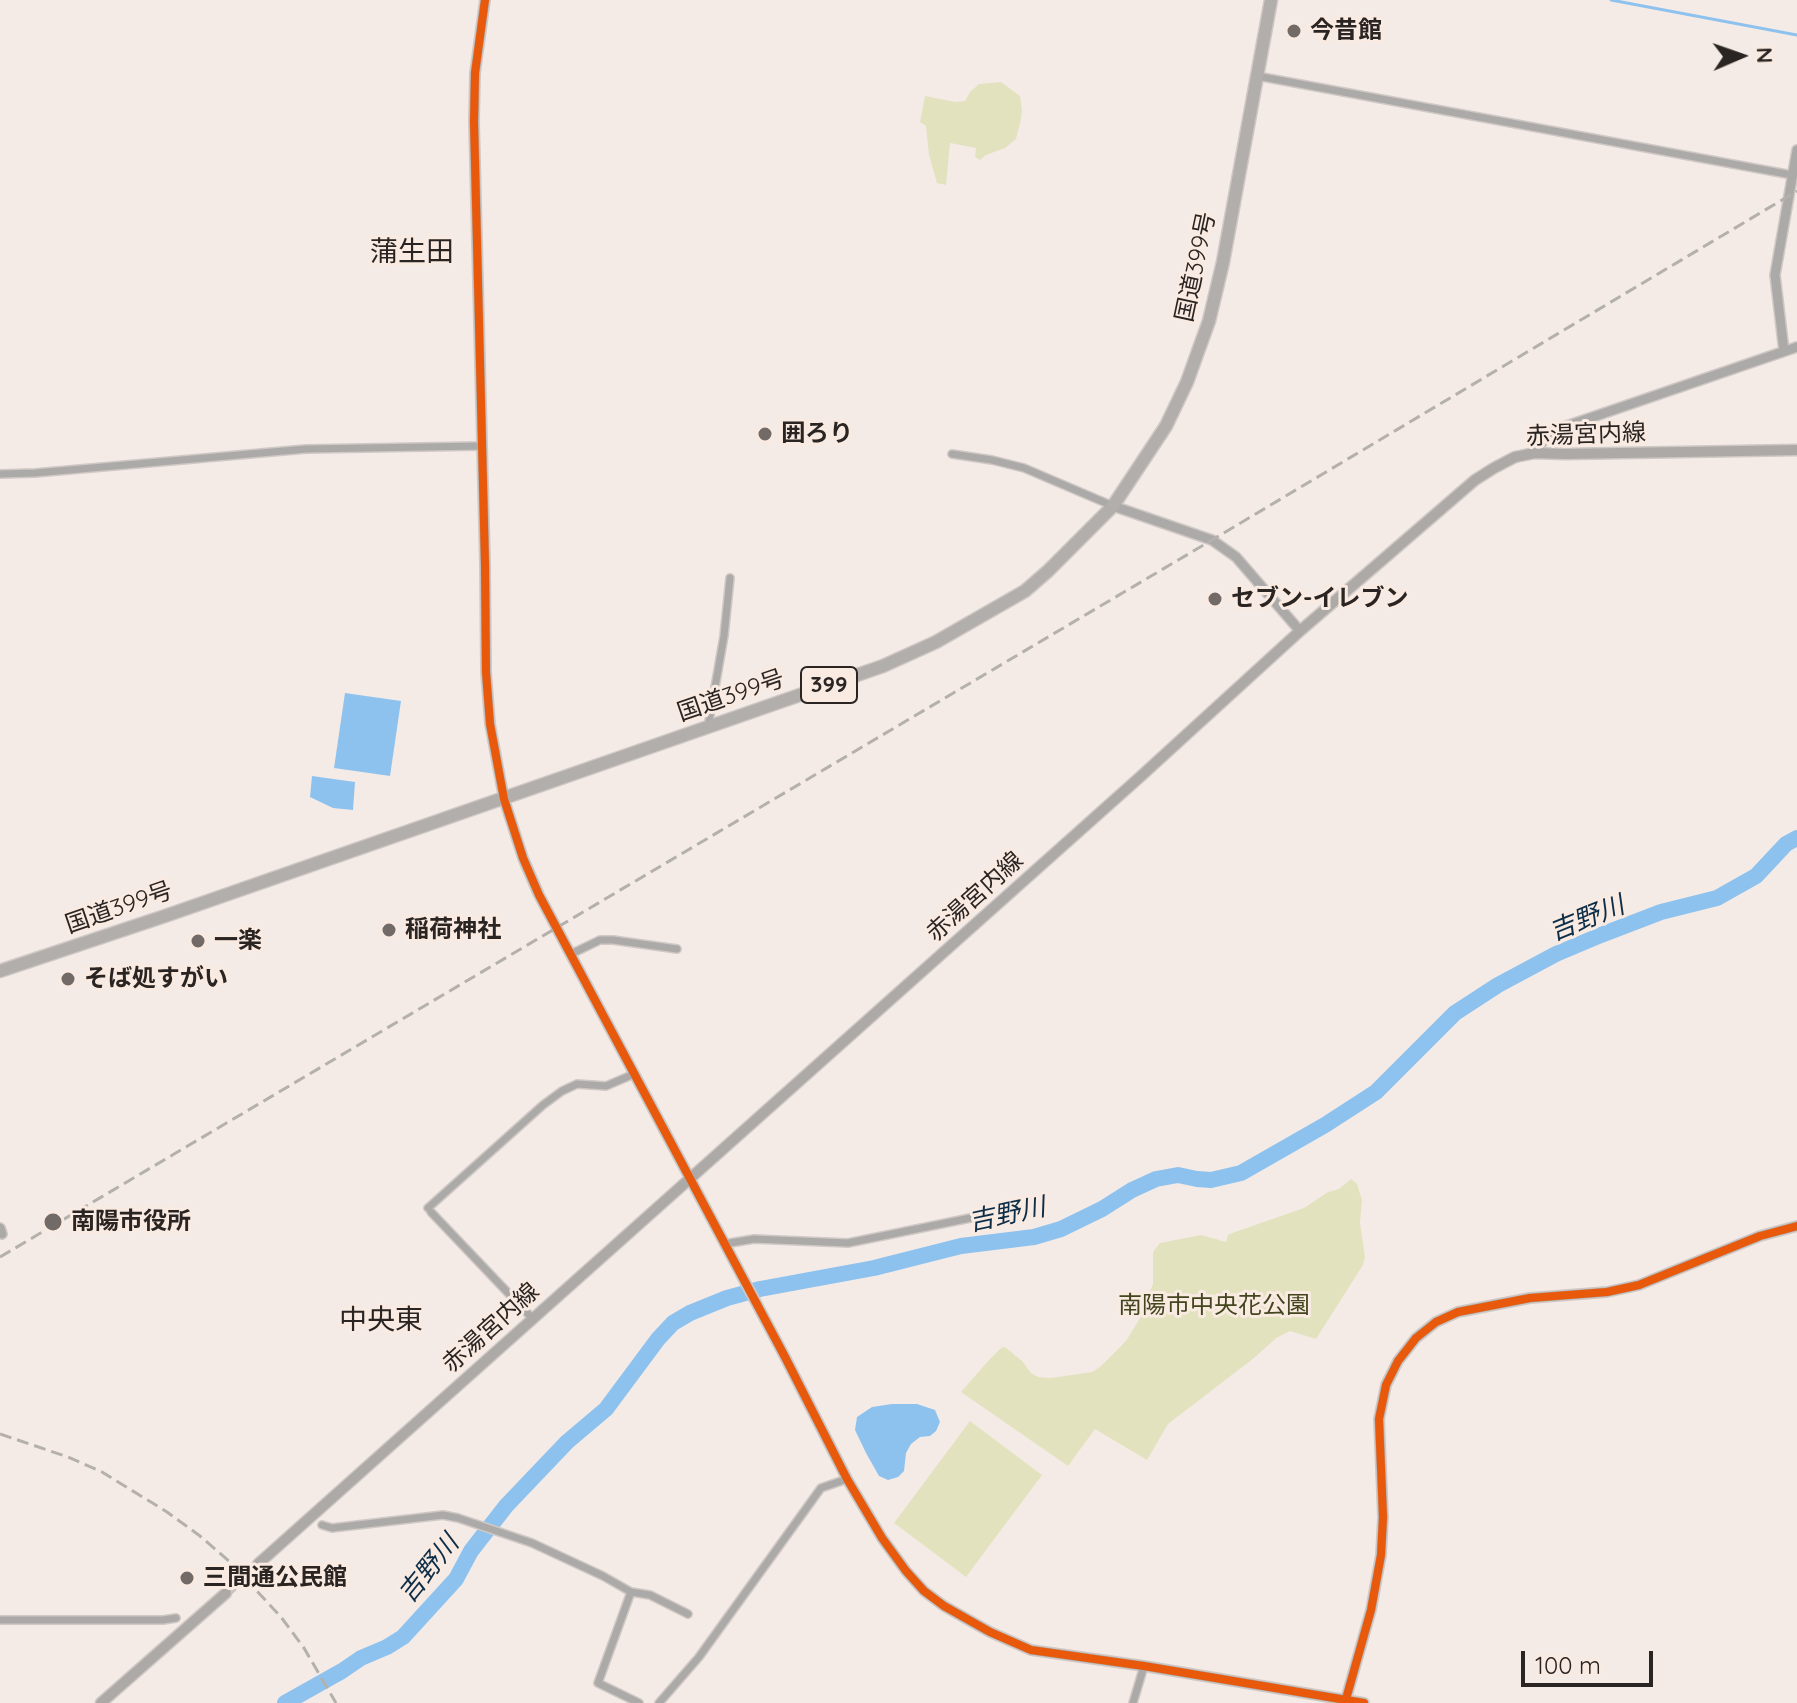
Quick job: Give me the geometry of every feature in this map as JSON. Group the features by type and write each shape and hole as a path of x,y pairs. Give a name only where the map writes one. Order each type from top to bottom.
{"highway":[{"name":"国道399号","path":"0,971 883,666 936,642 1025,591 1113,506 1166,426 1187,382 1209,321 1223,262 1271,0"}],"main road":[{"name":"赤湯宮内線","path":"258,1564 1300,631 1475,480 1515,457 1535,453 1797,450"},
{"path":"101,1703 226,1593"}],"street":[{"path":"485,0 475,73 474,122 486,672 490,724 504,799 539,895 847,1479 882,1538 924,1591 990,1632 1031,1650 1364,1703"},
{"path":"1257,76 1792,175"},
{"path":"1784,351 1775,275 1797,150"},
{"path":"1535,453 1549,432 1797,347"},
{"path":"0,474 306,449 481,446"},
{"path":"952,454 1024,468 1113,506 1212,540 1236,557 1300,631"},
{"path":"708,728 724,636 730,578"},
{"path":"571,954 600,940 677,949"},
{"path":"532,1318 430,1210 562,1091 577,1084 606,1086 634,1074"},
{"path":"724,1244 754,1239 848,1243 985,1215"},
{"path":"1346,1699 1371,1610 1381,1555 1383,1517 1379,1419 1386,1385 1398,1361 1416,1338 1436,1322 1458,1312 1530,1298 1607,1292 1639,1285 1760,1236 1797,1226"},
{"path":"659,1703 699,1657 821,1488 847,1479"},
{"path":"322,1525 332,1528 443,1515 458,1518 532,1543 631,1592 650,1595 688,1614"},
{"path":"631,1592 598,1683 639,1703"},
{"path":"0,1620 176,1618"},
{"path":"1133,1703 1144,1666"}],"green space":[{"path":"1001,82 1020,96 1022,110 1016,139 980,160 975,157 976,148 950,143 946,185 937,183 929,155 926,126 920,122 925,96 965,101 979,84"},
{"name":"南陽市中央花公園","path":"1351,1179 1357,1184 1362,1200 1360,1223 1365,1257 1316,1339 1290,1331 1276,1338 1168,1424 1147,1460 1095,1429 1068,1466 961,1392 1005,1347 1038,1377 1092,1372 1126,1341 1142,1315 1144,1298 1153,1284 1153,1252 1160,1243 1201,1235 1226,1242 1228,1235 1304,1208"},
{"path":"970,1421 1042,1475 966,1577 894,1523"}],"water":[{"path":"345,693 401,701 390,776 334,768"},
{"path":"312,776 355,782 353,810 333,808 310,797"},
{"path":"917,1404 935,1410 940,1422 930,1436 920,1437 911,1444 906,1453 904,1471 888,1480 879,1476 855,1430 857,1417 872,1407"}],"waterway":[{"path":"1611,0 1797,35"},
{"name":"吉野川","path":"285,1703 403,1637 456,1579 471,1551 506,1506 567,1442 606,1409 658,1339 673,1323 690,1313 760,1289 874,1268 961,1246 1034,1237 1061,1229 1156,1179 1178,1175 1211,1180 1241,1173 1376,1092 1455,1013 1498,985 1556,954 1601,935 1661,912 1717,898 1756,876 1786,844 1797,838"}],"tunnel":[{"path":"226,1593 258,1564"}],"railway":[{"path":"0,1257 1797,191"},
{"path":"0,1434 102,1472 200,1536 230,1562 281,1617 304,1648 336,1703"}],"cycle path":[{"path":"485,0 475,73 474,122 486,672 490,724 504,799 539,895 847,1479 882,1538 924,1591 990,1632 1031,1650 1364,1703"},
{"path":"1346,1699 1371,1610 1381,1555 1383,1517 1379,1419 1386,1385 1398,1361 1416,1338 1436,1322 1458,1312 1530,1298 1607,1292 1639,1285 1760,1236 1797,1226"}],"place":[{"name":"今昔館","path":"1294,31"},
{"name":"囲ろり","path":"765,434"},
{"name":"セブン-イレブン","path":"1215,599"},
{"name":"稲荷神社","path":"389,930"},
{"name":"一楽","path":"198,941"},
{"name":"そば処すがい","path":"68,979"},
{"name":"南陽市役所","path":"53,1222"},
{"name":"三間通公民館","path":"187,1578"}],"district":[{"name":"蒲生田","path":"412,253"},
{"name":"中央東","path":"381,1321"}]}
